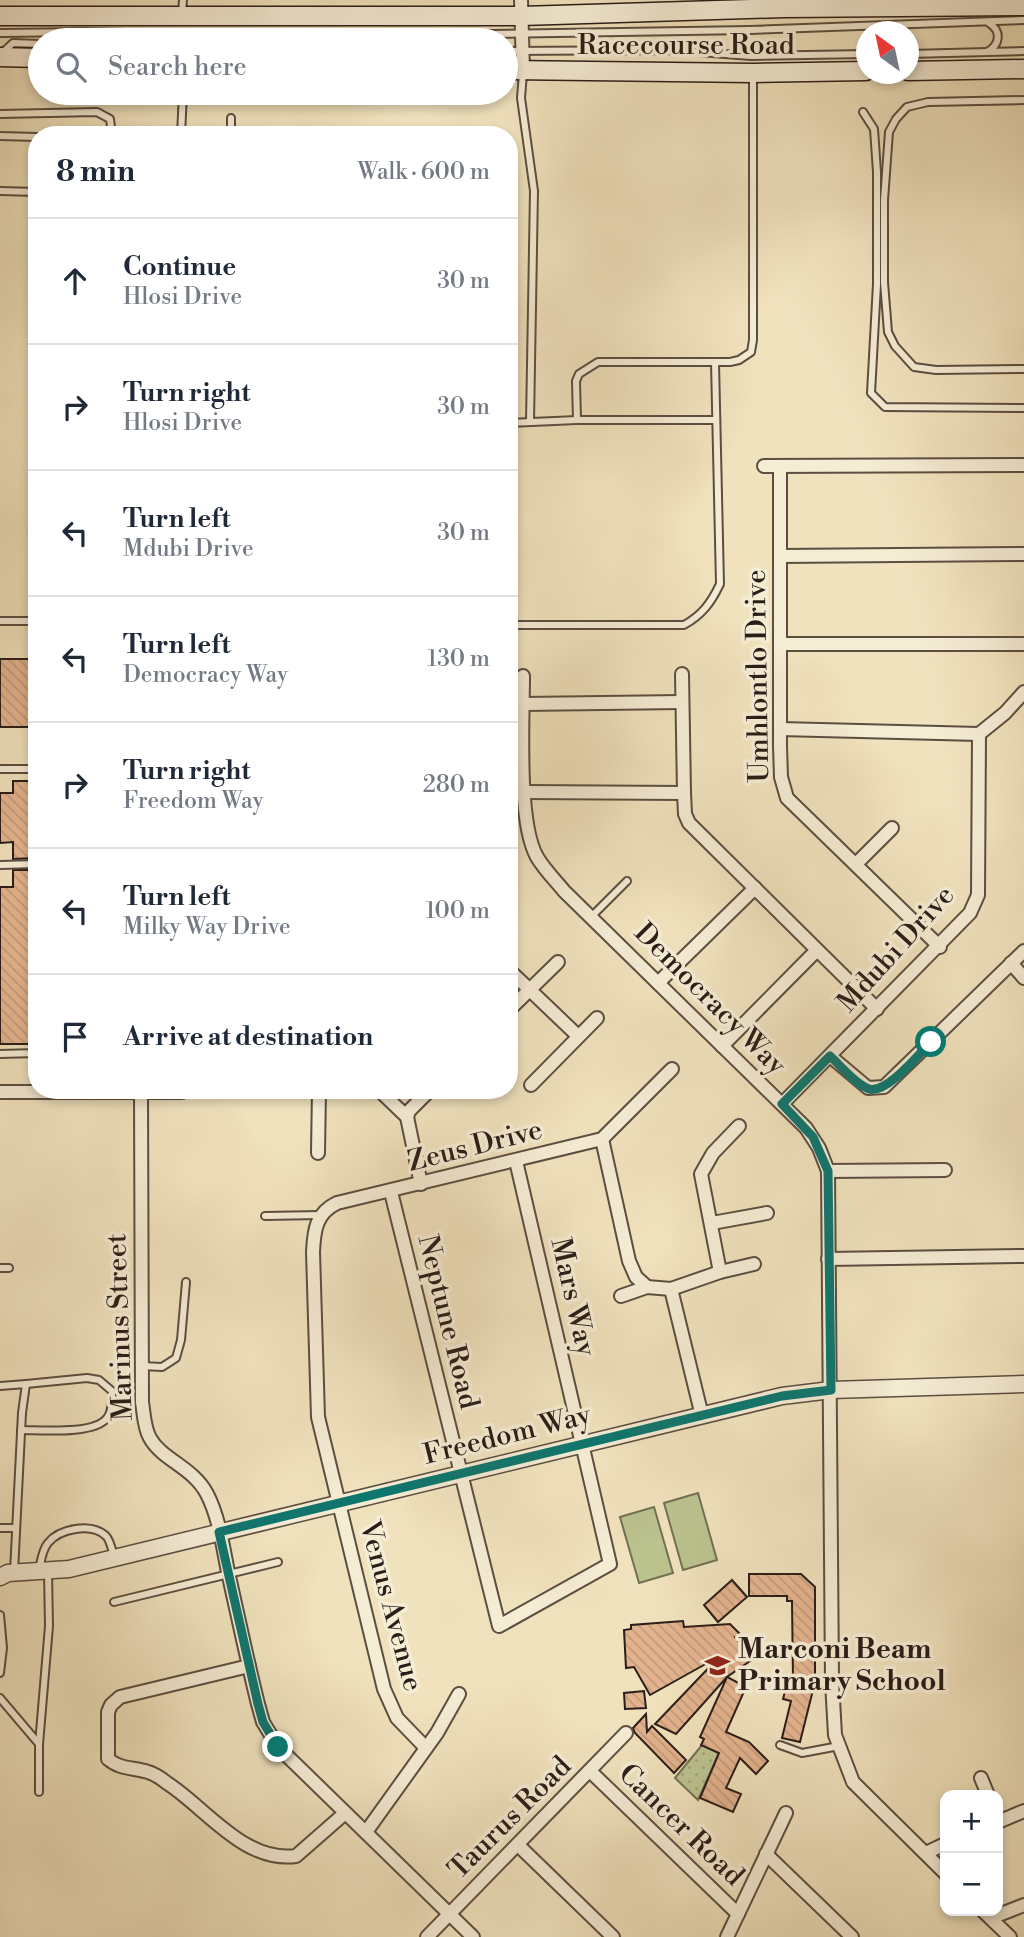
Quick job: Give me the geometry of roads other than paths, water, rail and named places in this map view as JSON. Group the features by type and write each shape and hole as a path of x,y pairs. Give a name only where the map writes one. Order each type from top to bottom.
{"main road":[{"name":"Racecourse Road","path":"0,16 183,8 521,16 940,3 1024,6"},
{"path":"0,56 28,57"},
{"name":"Racecourse Road","path":"518,70 752,64 856,70"},
{"path":"919,71 1024,69"}],"street":[{"path":"518,60 522,51 521,16"},
{"path":"764,466 1024,465"},
{"name":"Umhlontlo Drive","path":"780,466 781,778 787,798 857,863 940,947"},
{"path":"780,556 1024,554"},
{"path":"780,644 1024,644"},
{"path":"682,674 684,793 685,814 689,823 877,1009"},
{"name":"Democracy Way","path":"523,676 524,792 528,836 537,857 564,891 813,1137 828,1171 832,1682 835,1735 853,1782 940,1868"},
{"path":"780,729 979,734 1005,713 1024,692"},
{"path":"523,704 682,702"},
{"name":"Mdubi Drive","path":"782,1104 940,947 970,913 978,895 979,734"},
{"path":"524,792 684,793"},
{"path":"857,863 892,828"},
{"path":"658,983 755,888"},
{"path":"722,1046 816,951"},
{"path":"830,1056 868,1088 884,1087 1024,951"},
{"path":"518,1001 558,962"},
{"path":"1011,963 1024,978"},
{"path":"518,979 578,1036"},
{"path":"531,1085 597,1018"},
{"path":"647,1287 636,1277 629,1261 602,1139 672,1069"},
{"path":"0,1092 28,1092"},
{"name":"Marinus Street","path":"141,1099 142,1366 145,1424 150,1439 200,1482 209,1497 263,1722 271,1738 344,1814 366,1832 473,1937"},
{"path":"317,1153 319,1099"},
{"path":"388,1099 407,1117"},
{"path":"421,1099 409,1111 407,1117 421,1184"},
{"path":"720,1272 701,1174 713,1153 738,1126"},
{"name":"Zeus Drive","path":"320,1215 337,1203 602,1139"},
{"name":"Mars Way","path":"499,1626 610,1564 516,1161"},
{"path":"828,1171 945,1170"},
{"name":"Neptune Road","path":"391,1192 499,1626"},
{"path":"712,1223 767,1213"},
{"name":"Venus Avenue","path":"320,1215 314,1234 313,1252 316,1405 384,1689 397,1718 426,1748"},
{"path":"828,1259 1024,1256"},
{"path":"621,1296 647,1287 671,1289 720,1272 754,1264"},
{"path":"671,1289 702,1416"},
{"name":"Freedom Way","path":"6,1573 69,1569 782,1396 831,1390 1024,1384"},
{"path":"249,1666 120,1697 110,1705 108,1712 108,1759 116,1766 148,1772 168,1783 240,1841 268,1854 296,1856 344,1814"},
{"path":"366,1832 426,1748 459,1693"},
{"name":"Taurus Road","path":"427,1937 626,1733"},
{"name":"Cancer Road","path":"590,1771 738,1914"},
{"path":"981,1778 986,1790"},
{"path":"1003,1819 1024,1811"},
{"path":"727,1937 786,1812"},
{"path":"518,1845 613,1937"},
{"path":"926,1853 940,1846"},
{"path":"766,1854 852,1937"},
{"path":"1003,1911 1024,1905"},
{"path":"988,1916 1010,1937"}],"lane":[{"path":"396,28 521,16 750,30 1024,20"},
{"path":"980,21 994,26 999,35 993,49 981,53"},
{"path":"577,420 576,381 579,374 598,362 715,362 739,360 751,352 752,64 738,44 741,35 750,30"},
{"path":"0,33 28,33"},
{"path":"0,56 13,43 28,44"},
{"path":"518,51 673,50 752,64 856,55"},
{"path":"919,54 1024,51"},
{"path":"518,84 534,191 530,422"},
{"path":"1024,100 928,102 907,107 896,119 889,132 884,200 884,282 888,332 895,346 914,367 936,370 1024,369"},
{"path":"181,126 182,105"},
{"path":"0,114 97,112 110,119 111,126"},
{"path":"863,112 874,129 877,172 877,284 871,393 874,399 885,407 1024,408"},
{"path":"231,118 231,126"},
{"path":"0,136 28,137"},
{"path":"0,191 28,192"},
{"path":"518,625 684,625 698,618 711,602 720,584 715,362"},
{"path":"518,423 715,420"},
{"path":"0,621 28,621"},
{"path":"0,769 28,769"},
{"path":"0,865 28,864"},
{"path":"592,917 628,881"},
{"path":"0,1054 28,1053"},
{"name":"Zeus Drive","path":"265,1216 320,1215"},
{"path":"0,1268 9,1268"},
{"path":"142,1366 162,1367 176,1357 181,1340 186,1282"},
{"path":"0,1386 87,1378 99,1380 112,1391 112,1405 107,1418 96,1426 83,1429 21,1430"},
{"path":"6,1573 16,1528 26,1384"},
{"path":"0,1528 16,1528"},
{"path":"39,1792 39,1744 49,1626 43,1572 46,1546 62,1532 80,1528 95,1530 107,1536 115,1558"},
{"path":"114,1602 278,1562"},
{"path":"0,1615 0,1674"},
{"path":"0,1698 39,1744"},
{"path":"780,1745 802,1753 839,1746"}],"place":[{"name":"Marconi Beam Primary School","path":"718,1665"}]}
